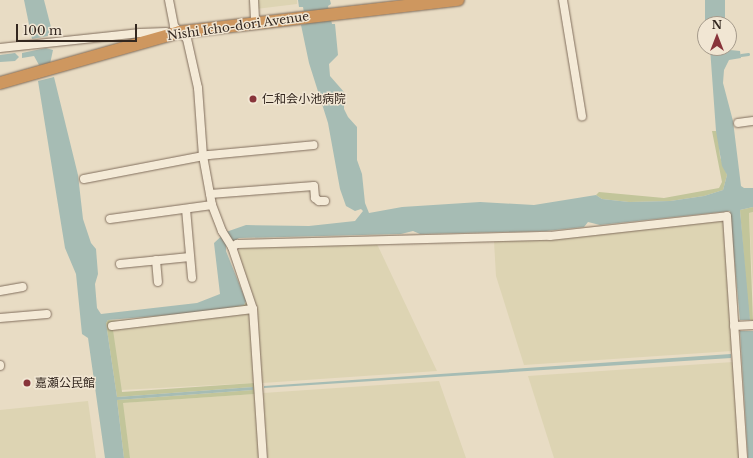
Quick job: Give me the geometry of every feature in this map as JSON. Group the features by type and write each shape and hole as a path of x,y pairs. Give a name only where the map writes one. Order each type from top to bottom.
{"highway":[{"name":"Nishi Icho-dori Avenue","path":"0,83 180,32 452,0"}],"street":[{"path":"168,0 172,20 187,39 198,88 203,156 212,205 222,232 232,248 253,308 263,458"},
{"path":"254,0 255,22"},
{"path":"563,0 582,116"},
{"path":"0,48 140,33 180,32"},
{"path":"738,123 753,121"},
{"path":"84,179 203,156 314,145"},
{"path":"210,194 314,186 315,198 319,201 325,201"},
{"path":"110,219 212,205"},
{"path":"186,209 192,278"},
{"path":"232,248 237,244 550,236 727,216 743,458"},
{"path":"120,264 190,257"},
{"path":"156,260 158,282"},
{"path":"0,291 23,288"},
{"path":"112,326 253,308"},
{"path":"0,318 47,314"},
{"path":"734,326 753,325"}],"shaded area":[{"path":"255,0 297,0 297,4 256,9"},
{"path":"753,212 753,290 749,213"},
{"path":"723,219 732,351 524,365 496,276 494,241"},
{"path":"377,244 437,371 262,383 257,307 238,252 241,247"},
{"path":"250,313 254,383 116,390 112,320"},
{"path":"733,362 739,458 554,458 528,376"},
{"path":"439,381 466,458 267,458 263,393"},
{"path":"255,394 259,458 130,458 122,403"},
{"path":"88,401 96,458 0,458 0,410"}],"green space":[{"path":"712,131 716,131 718,134 720,157 727,175 723,190 704,196 670,201 629,202 602,199 596,195 599,192 664,198 719,188 722,182"},
{"path":"753,207 753,212 749,213 753,321 750,320 748,311 740,210"},
{"path":"246,302 250,313 113,330 122,392 254,383 255,394 123,403 130,458 124,458 117,400 253,390 253,387 117,397 106,323 108,320 118,321 244,305"}],"water":[{"path":"24,0 44,0 53,35 32,39"},
{"path":"298,0 330,0 331,4 328,6 332,24 335,24 338,55 329,64 330,76 344,92 344,109 348,117 357,127 357,160 362,174 365,203 369,213 402,207 480,202 534,205 596,195 602,199 629,202 670,201 704,196 723,190 727,175 722,166 716,131 711,56 737,56 737,51 740,51 741,58 729,60 724,70 723,83 733,121 741,186 744,188 753,188 753,207 740,210 750,320 740,320 730,211 600,225 588,222 584,227 546,231 420,234 413,231 401,234 239,238 226,246 226,251 246,301 244,305 204,312 108,320 106,323 117,397 253,387 253,390 117,400 124,458 105,458 88,338 82,334 76,274 65,248 38,81 54,77 78,175 83,219 91,243 96,249 98,274 95,284 97,308 101,314 197,303 220,294 214,243 226,232 246,225 309,226 355,221 363,211 361,209 355,211 346,206 340,189 328,123 309,63 301,25 306,24 303,7 299,7"},
{"path":"705,0 725,0 725,16 705,16"},
{"path":"46,48 53,50 50,64 39,65 34,56 22,58 22,53"},
{"path":"15,53 19,57 15,61 0,62 0,55"},
{"path":"740,331 753,331 753,458 748,458"},
{"path":"731,354 731,358 264,388 264,386"}],"waterway":[{"path":"741,55 748,54"}],"place":[{"name":"仁和会小池病院","path":"253,99"},
{"name":"嘉瀬公民館","path":"27,383"}]}
